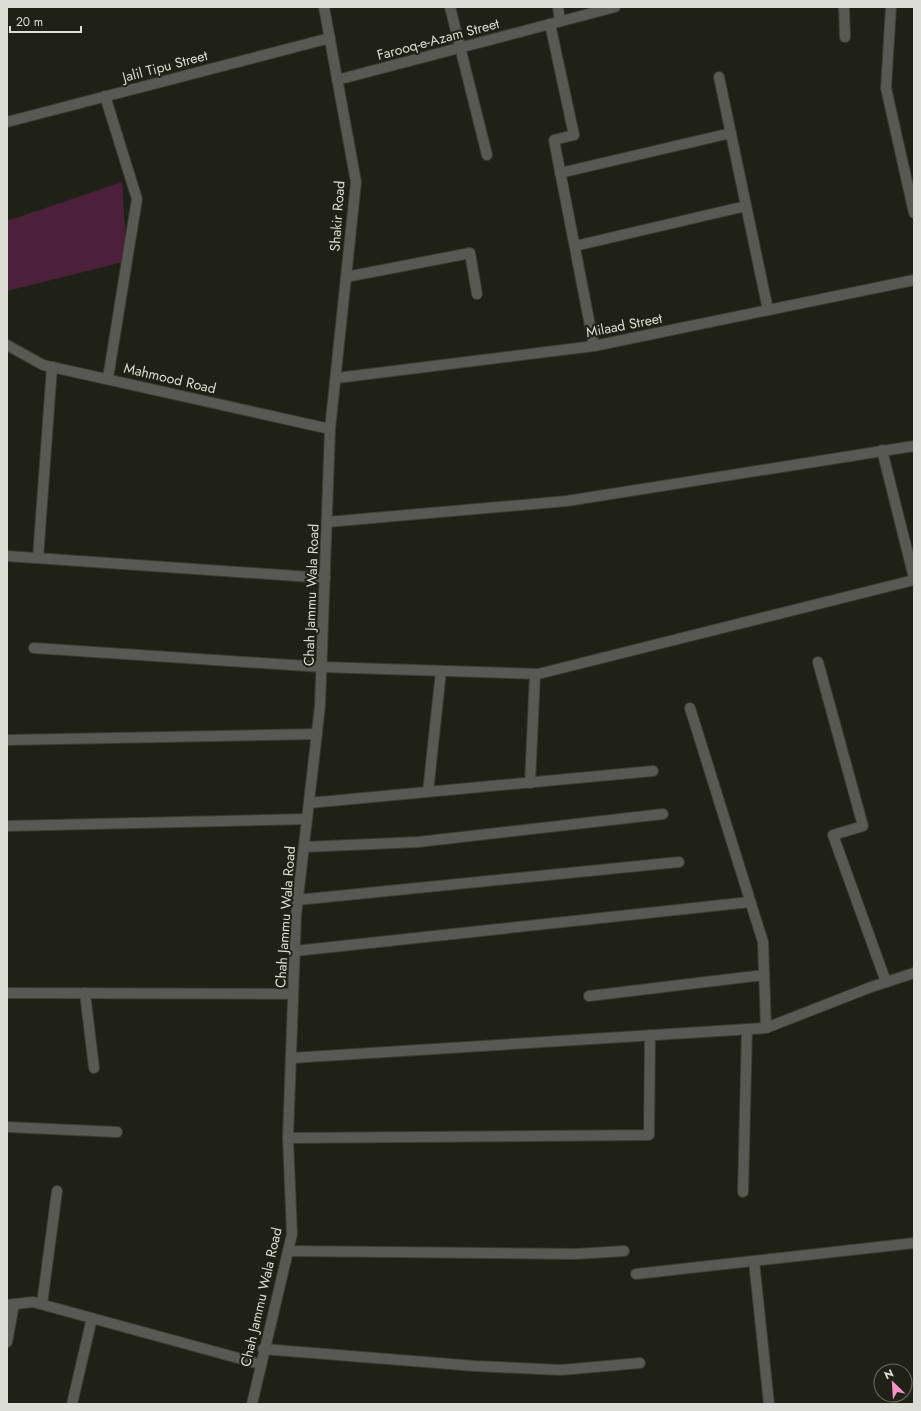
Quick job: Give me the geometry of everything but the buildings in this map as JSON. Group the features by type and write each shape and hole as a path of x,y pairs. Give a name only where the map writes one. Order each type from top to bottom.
{"street":[{"name":"Shakir Road","path":"324,7 356,182 337,378 330,429"},
{"path":"450,7 486,154"},
{"path":"558,7 560,22"},
{"name":"Farooq-e-Azam Street","path":"337,80 615,7"},
{"path":"844,7 844,37"},
{"path":"891,7 886,88 914,213"},
{"path":"550,24 574,136 554,140 594,346"},
{"name":"Jalil Tipu Street","path":"7,122 330,38"},
{"path":"719,77 768,310"},
{"path":"105,96 137,199 108,378"},
{"path":"560,173 731,133"},
{"path":"575,246 746,206"},
{"path":"346,277 470,253 477,294"},
{"name":"Milaad Street","path":"337,378 594,346 914,280"},
{"name":"Mahmood Road","path":"7,346 43,365 108,378 330,429"},
{"path":"38,558 52,367"},
{"name":"Chah Jammu Wala Road","path":"252,1404 263,1350 292,1234 288,1138 295,951 298,900 317,734 322,667 330,429"},
{"path":"327,522 567,501 914,446"},
{"path":"34,648 322,667 535,674 914,579 882,450"},
{"path":"7,556 325,578"},
{"path":"818,662 863,826 833,835 886,982"},
{"path":"428,792 440,670"},
{"path":"530,783 535,674"},
{"path":"690,708 763,942 766,1028"},
{"path":"7,740 317,734"},
{"path":"309,803 653,771"},
{"path":"304,847 418,842 663,814"},
{"path":"7,826 307,819"},
{"path":"298,900 679,862"},
{"path":"295,951 750,902"},
{"path":"291,1058 766,1028 886,982 914,973"},
{"path":"589,996 764,975"},
{"path":"7,993 293,994"},
{"path":"85,993 94,1068"},
{"path":"743,1192 747,1029"},
{"path":"288,1138 649,1135 650,1035"},
{"path":"7,1127 117,1132"},
{"path":"42,1304 57,1191"},
{"path":"636,1274 914,1243"},
{"path":"288,1251 576,1254 624,1251"},
{"path":"754,1261 769,1404"},
{"path":"7,1342 10,1304 33,1302 260,1364"},
{"path":"72,1404 92,1318"},
{"path":"263,1350 475,1366 561,1370 640,1363"}],"shaded area":[{"path":"122,182 127,261 7,291 7,221"}]}
